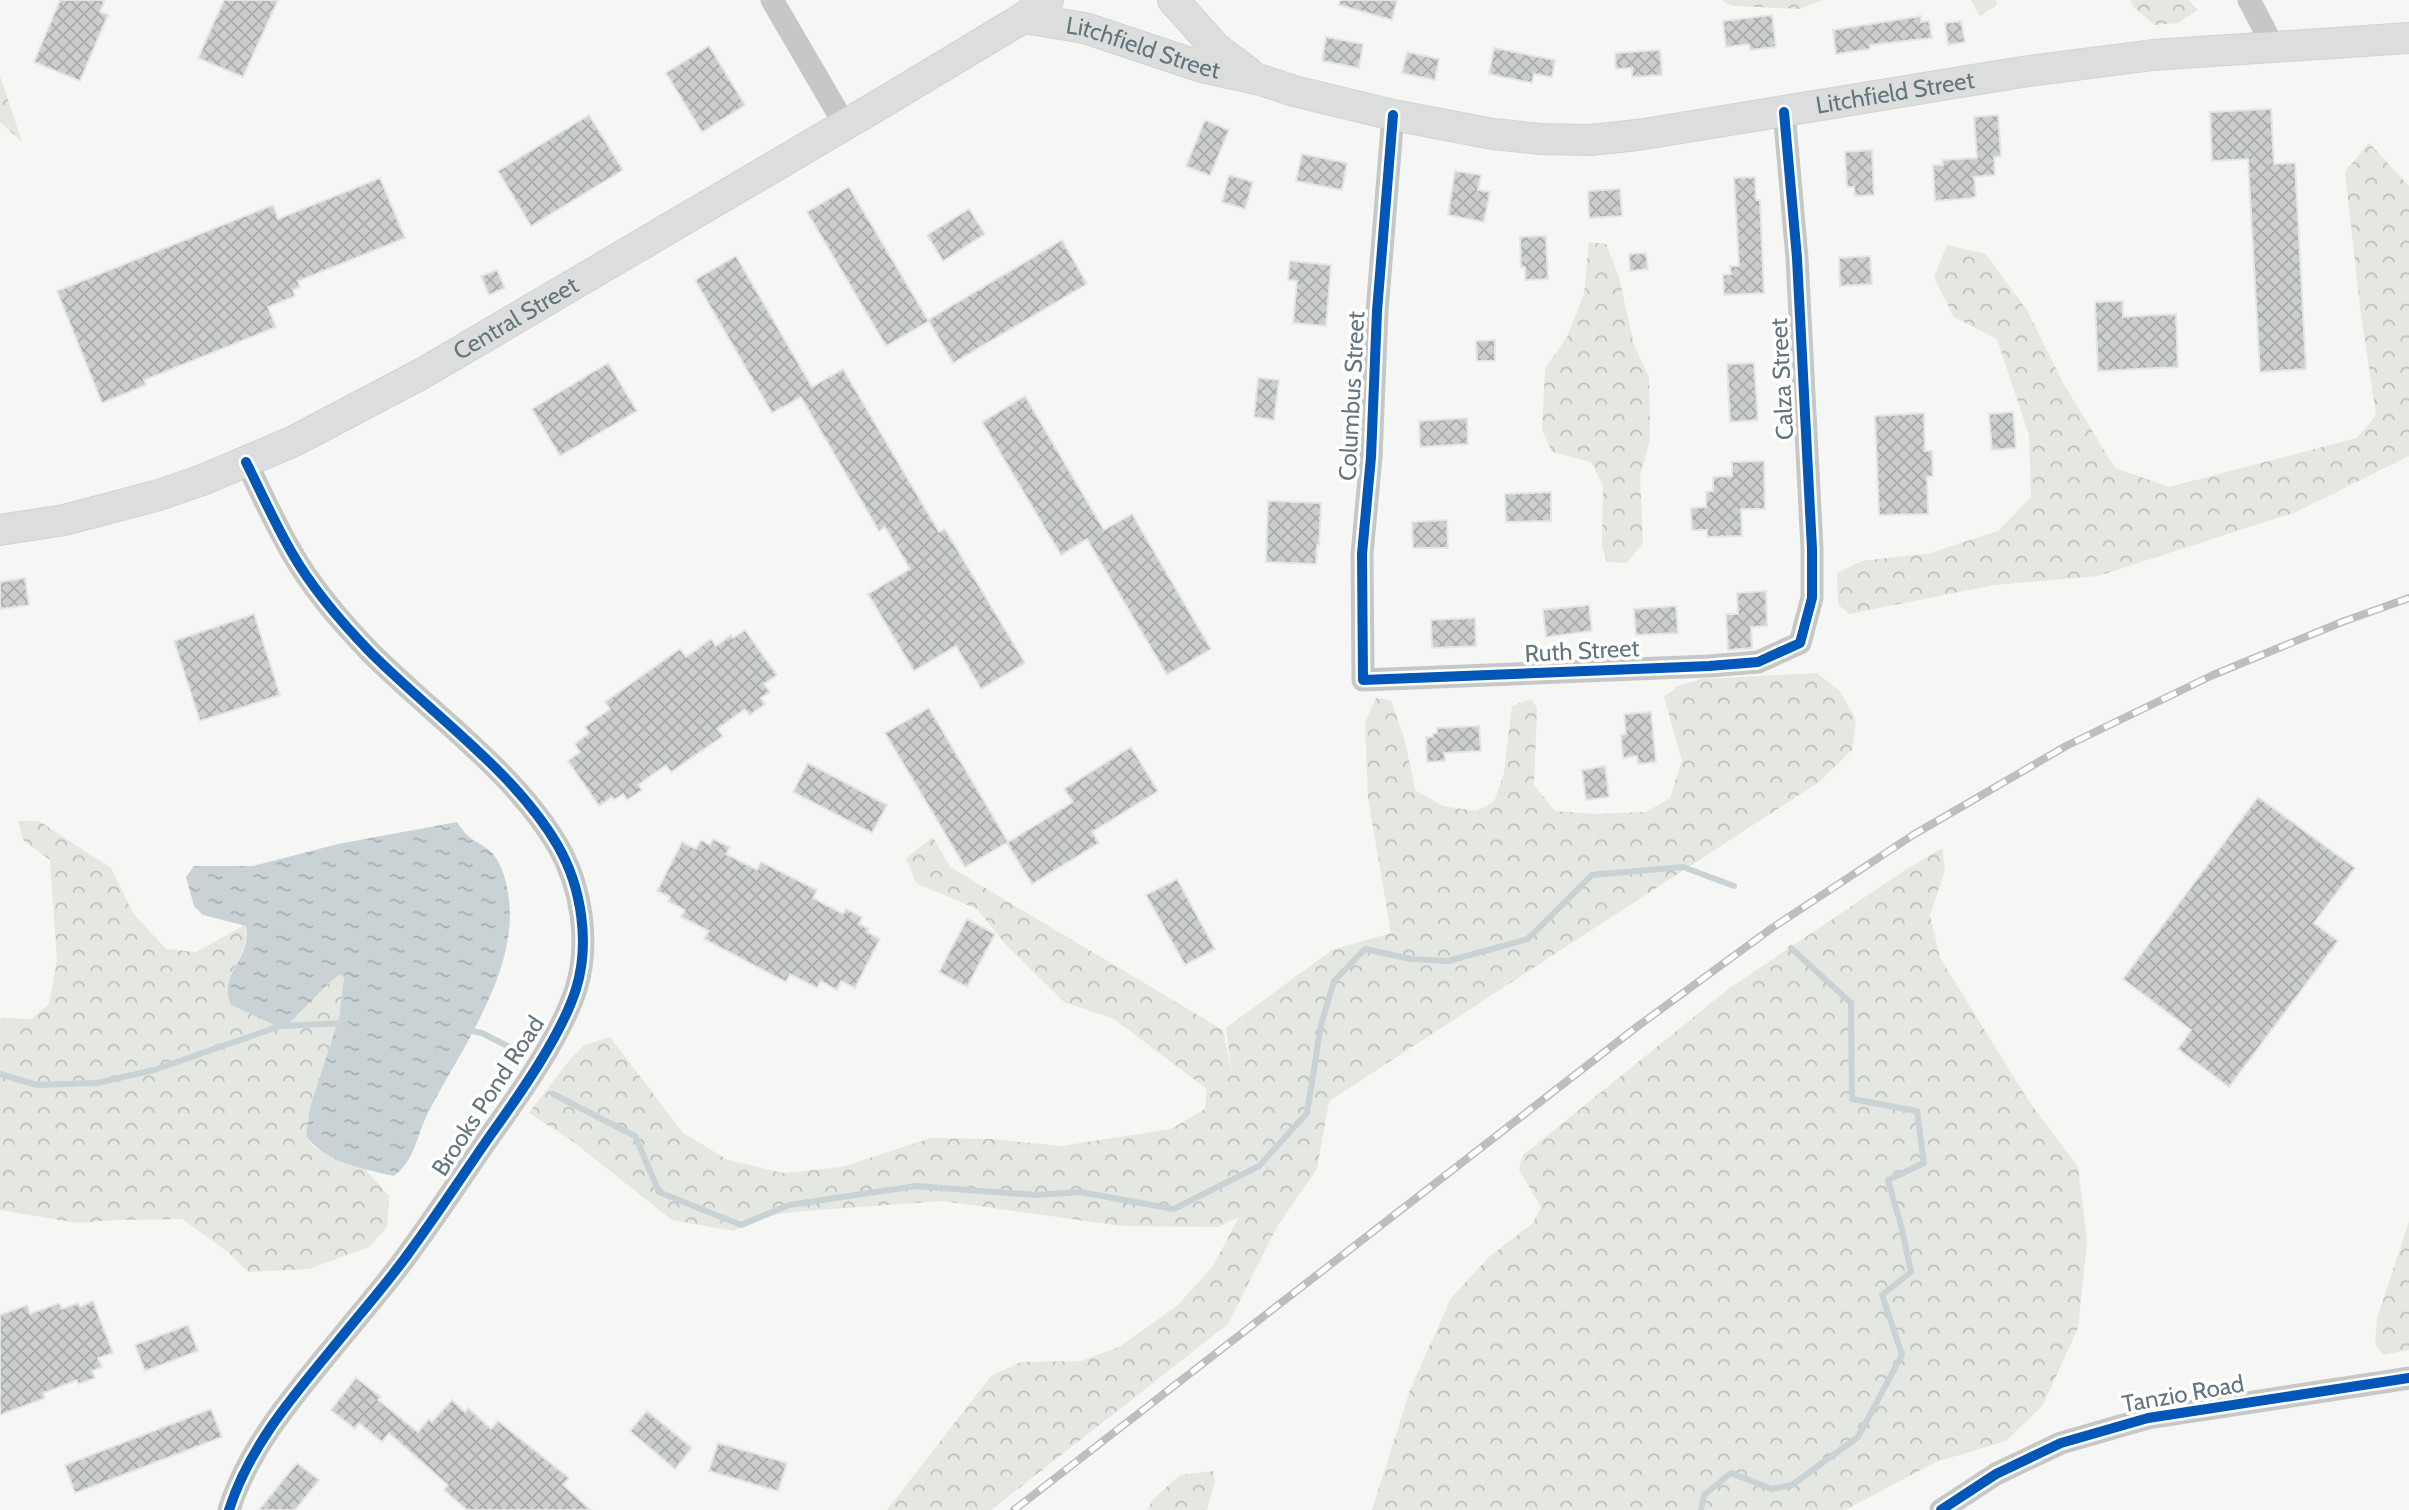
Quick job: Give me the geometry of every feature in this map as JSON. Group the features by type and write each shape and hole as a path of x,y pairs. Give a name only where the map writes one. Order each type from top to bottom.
{"main road":[{"name":"Central Street","path":"0,530 64,520 159,495 205,479 294,441 423,373 845,124 1015,17 1048,0"},
{"name":"Litchfield Street","path":"1173,0 1216,48 1261,80"},
{"name":"Litchfield Street","path":"1015,17 1085,28 1202,67 1393,115 1493,134 1590,140 1638,135 2022,72 2153,55 2409,38"}],"street":[{"path":"772,0 845,124"},
{"path":"2249,0 2273,46"},
{"name":"Calza Street","path":"1784,112 1797,258 1812,550 1812,598 1800,643"},
{"name":"Columbus Street","path":"1363,680 1362,554 1371,457 1377,311 1393,115"},
{"name":"Brooks Pond Road","path":"229,1510 237,1484 262,1440 307,1379 407,1256 518,1097 560,1024 576,990 583,952 582,918 574,887 560,849 538,816 499,773 371,653 328,607 292,554 246,462"},
{"name":"Ruth Street","path":"1363,680 1758,662 1800,643"},
{"name":"Tanzio Road","path":"1941,1510 1996,1474 2061,1443 2148,1418 2409,1378"}],"green space":[{"path":"1721,0 1823,0 1800,9 1732,6"},
{"path":"1971,0 1996,0 1997,5 1980,16"},
{"path":"2130,0 2188,0 2198,10 2178,23 2155,25 2133,7"},
{"path":"0,76 22,142 0,122"},
{"path":"2369,143 2409,186 2409,456 2296,512 2098,576 1994,585 1849,614 1838,604 1837,573 1862,561 1930,553 1998,531 2031,497 2029,435 1997,339 1954,317 1934,277 1947,245 1986,254 2028,312 2063,383 2115,468 2169,487 2357,438 2376,415 2361,315 2345,172"},
{"path":"1589,242 1606,244 1619,277 1634,345 1649,377 1650,440 1640,476 1643,543 1627,563 1607,562 1602,547 1603,486 1591,462 1552,452 1542,430 1545,369 1567,337 1584,294"},
{"path":"1817,673 1840,691 1856,720 1852,750 1819,782 1329,1101 1317,1169 1278,1225 1228,1324 991,1510 887,1510 991,1376 1021,1362 1081,1361 1119,1347 1177,1306 1213,1266 1239,1217 1218,1227 1121,1226 943,1201 791,1212 754,1219 734,1231 672,1220 571,1140 529,1113 584,1045 610,1037 683,1133 728,1160 783,1173 842,1167 931,1138 991,1139 1061,1146 1171,1129 1205,1109 1207,1089 1114,1019 1064,1002 1007,946 977,909 916,883 906,858 933,837 950,867 1223,1030 1232,1074 1226,1028 1332,950 1391,933 1368,798 1365,723 1376,698 1391,700 1405,741 1415,790 1443,806 1476,811 1494,802 1504,773 1512,706 1531,699 1537,708 1534,785 1555,811 1593,814 1646,812 1670,798 1682,761 1664,697 1678,686 1701,679"},
{"path":"18,821 39,821 111,868 133,913 166,949 196,952 245,925 244,948 228,984 231,1005 283,1028 331,981 339,975 344,977 339,1018 310,1107 306,1136 313,1146 337,1160 366,1170 389,1196 387,1227 369,1247 309,1269 248,1272 228,1252 182,1219 78,1223 0,1210 0,1018 31,1019 49,1004 57,960 50,860 23,840"},
{"path":"1942,848 1945,870 1930,915 1940,958 2028,1100 2078,1167 2087,1241 2078,1328 2043,1405 2006,1441 1936,1462 1845,1510 1372,1510 1410,1390 1451,1298 1489,1257 1533,1223 1541,1207 1519,1170 1523,1155 1731,987"},
{"path":"2409,1221 2409,1350 2383,1355 2375,1343 2377,1319"},
{"path":"1213,1471 1215,1481 1207,1510 1148,1510 1153,1499 1180,1475"}],"water":[{"path":"457,822 468,836 493,854 502,870 508,893 510,921 506,950 486,1006 429,1111 407,1163 394,1176 335,1159 324,1153 306,1136 310,1107 339,1018 344,977 339,975 331,981 283,1029 231,1005 228,984 244,949 246,926 203,915 194,906 186,877 194,866 253,866 338,844"}],"building":[{"path":"60,0 105,0 100,12 108,15 80,81 34,62"},
{"path":"224,0 278,0 243,77 198,58"},
{"path":"1340,0 1397,0 1392,20 1339,5"},
{"path":"1772,15 1776,47 1750,50 1749,44 1726,47 1723,21"},
{"path":"1921,16 1921,22 1929,21 1932,38 1870,45 1870,49 1836,54 1833,30"},
{"path":"1961,21 1965,42 1948,45 1945,23"},
{"path":"1326,37 1363,44 1359,68 1322,61"},
{"path":"709,46 745,105 702,132 666,73"},
{"path":"1494,48 1555,60 1552,77 1534,74 1532,83 1489,74"},
{"path":"1660,50 1662,75 1632,77 1632,68 1616,69 1615,53"},
{"path":"1407,52 1439,59 1435,80 1402,73"},
{"path":"2271,109 2274,164 2295,163 2306,369 2260,372 2248,159 2212,161 2210,112"},
{"path":"589,115 623,170 531,226 498,171"},
{"path":"1998,115 2001,156 1994,157 1995,175 1974,177 1976,196 1972,198 1935,201 1933,165 1943,165 1942,160 1977,158 1974,117"},
{"path":"1205,120 1229,130 1210,176 1186,166"},
{"path":"1872,150 1874,195 1855,196 1854,187 1847,187 1845,152"},
{"path":"1302,154 1347,163 1342,190 1296,181"},
{"path":"1455,171 1481,175 1478,190 1490,192 1484,222 1448,215"},
{"path":"1229,175 1253,182 1245,209 1222,202"},
{"path":"1755,177 1756,200 1760,200 1764,293 1724,295 1723,275 1731,274 1730,266 1739,266 1734,178"},
{"path":"380,178 405,238 298,281 300,287 293,290 295,296 268,307 276,327 144,380 146,385 102,403 57,291 273,205 278,219"},
{"path":"849,187 928,320 1062,240 1087,284 953,363 929,321 886,346 807,212"},
{"path":"1620,189 1622,216 1589,218 1588,191"},
{"path":"969,209 985,234 943,261 927,235"},
{"path":"1546,236 1548,279 1525,280 1525,267 1521,267 1520,237"},
{"path":"1646,253 1648,269 1630,271 1629,254"},
{"path":"736,256 812,387 843,369 939,532 945,529 1025,663 981,689 956,646 914,671 868,594 910,569 885,527 879,531 801,397 772,413 695,280"},
{"path":"1870,256 1872,284 1840,286 1839,258"},
{"path":"1290,261 1331,265 1326,326 1293,323 1297,281 1288,280"},
{"path":"497,270 505,288 489,295 481,276"},
{"path":"2123,301 2123,317 2176,314 2178,367 2098,371 2095,302"},
{"path":"1495,340 1495,361 1477,361 1476,341"},
{"path":"608,363 637,411 560,456 532,409"},
{"path":"1754,363 1758,420 1730,422 1727,364"},
{"path":"1258,378 1279,380 1274,420 1254,417"},
{"path":"1025,396 1104,530 1132,514 1211,649 1167,675 1087,539 1061,555 982,422"},
{"path":"2013,412 2016,448 1992,450 1989,414"},
{"path":"1924,413 1925,451 1932,451 1933,476 1927,477 1928,514 1879,515 1875,416"},
{"path":"1467,418 1468,444 1420,447 1419,421"},
{"path":"1764,461 1765,509 1741,509 1742,536 1707,537 1707,530 1692,530 1691,508 1706,507 1706,492 1713,491 1713,477 1732,476 1732,462"},
{"path":"1551,492 1551,521 1506,522 1505,494"},
{"path":"1268,501 1321,503 1316,564 1266,562"},
{"path":"1447,520 1448,548 1413,548 1412,522"},
{"path":"25,578 29,605 0,609 0,582"},
{"path":"1766,591 1767,626 1751,627 1752,648 1728,650 1726,614 1738,614 1737,593"},
{"path":"1589,605 1592,631 1546,637 1543,610"},
{"path":"1676,606 1678,633 1636,635 1634,609"},
{"path":"254,614 280,695 200,721 174,641"},
{"path":"1475,618 1476,646 1432,648 1431,620"},
{"path":"745,630 777,675 764,684 770,692 761,698 765,704 750,715 745,709 717,729 723,736 671,772 666,765 638,785 642,790 627,800 623,794 614,800 612,797 599,806 568,761 580,752 575,744 589,733 585,727 610,709 605,702 680,649 686,657 711,639 716,646 731,635 733,638"},
{"path":"929,708 1008,842 965,867 885,733"},
{"path":"1651,712 1656,762 1638,764 1637,756 1623,758 1621,735 1626,734 1624,714"},
{"path":"1479,726 1481,751 1444,753 1445,761 1427,762 1426,737 1433,737 1437,728"},
{"path":"1131,747 1158,791 1092,832 1099,843 1032,884 1007,843 1073,802 1064,789"},
{"path":"808,763 887,805 872,833 793,792"},
{"path":"1605,766 1609,797 1586,800 1582,770"},
{"path":"2258,797 2355,868 2314,923 2338,941 2229,1087 2178,1049 2191,1030 2123,979"},
{"path":"713,839 730,847 726,854 757,870 761,862 817,890 813,898 843,914 846,909 862,917 859,924 880,939 855,988 841,981 837,990 821,981 817,988 790,974 786,982 704,939 709,931 681,917 685,910 668,901 670,897 657,891 682,842 696,849 701,840 710,845"},
{"path":"1177,879 1215,949 1185,965 1146,895"},
{"path":"967,919 995,934 967,987 939,972"},
{"path":"93,1301 113,1353 98,1358 102,1367 92,1371 95,1378 78,1384 77,1380 43,1393 45,1398 0,1415 0,1315 27,1305 30,1314 59,1303 62,1309 78,1303 80,1307"},
{"path":"188,1325 198,1351 145,1371 135,1345"},
{"path":"356,1378 381,1397 378,1400 418,1432 429,1419 432,1422 452,1400 465,1412 468,1408 491,1429 498,1421 569,1478 563,1485 591,1510 467,1510 444,1490 448,1485 389,1433 382,1442 359,1423 355,1429 331,1410"},
{"path":"211,1409 222,1437 75,1493 65,1465"},
{"path":"647,1411 692,1448 675,1469 630,1431"},
{"path":"718,1443 787,1463 778,1491 709,1471"},
{"path":"297,1463 319,1480 295,1510 259,1510"}],"waterway":[{"path":"553,1094 635,1136 659,1192 741,1225 789,1205 916,1186 1036,1195 1080,1192 1174,1209 1259,1166 1307,1113 1321,1025 1334,981 1365,949 1411,959 1448,961 1528,939 1592,875 1683,867 1734,886"},
{"path":"1701,1510 1704,1495 1731,1473 1772,1489 1792,1485 1858,1437 1902,1355 1882,1295 1911,1272 1888,1180 1924,1163 1917,1111 1852,1099 1851,1003 1791,948"},
{"path":"0,1074 37,1085 97,1083 154,1070 280,1026 345,1023"},
{"path":"467,1030 482,1033 513,1049"}],"railway":[{"path":"1014,1510 1638,1026 1772,928 1913,835 2066,746 2213,675 2342,622 2409,598"}],"cycle path":[{"path":"1393,115 1377,311 1371,457 1362,554 1363,680 1758,662 1800,643 1812,598 1812,549 1797,258 1784,112"},
{"path":"229,1510 250,1462 278,1417 400,1264 539,1063 570,1007 580,972 583,935 573,880 558,846 540,819 496,768 371,653 328,606 292,553 246,462"},
{"path":"1941,1510 1996,1474 2061,1443 2148,1418 2409,1378"}]}
